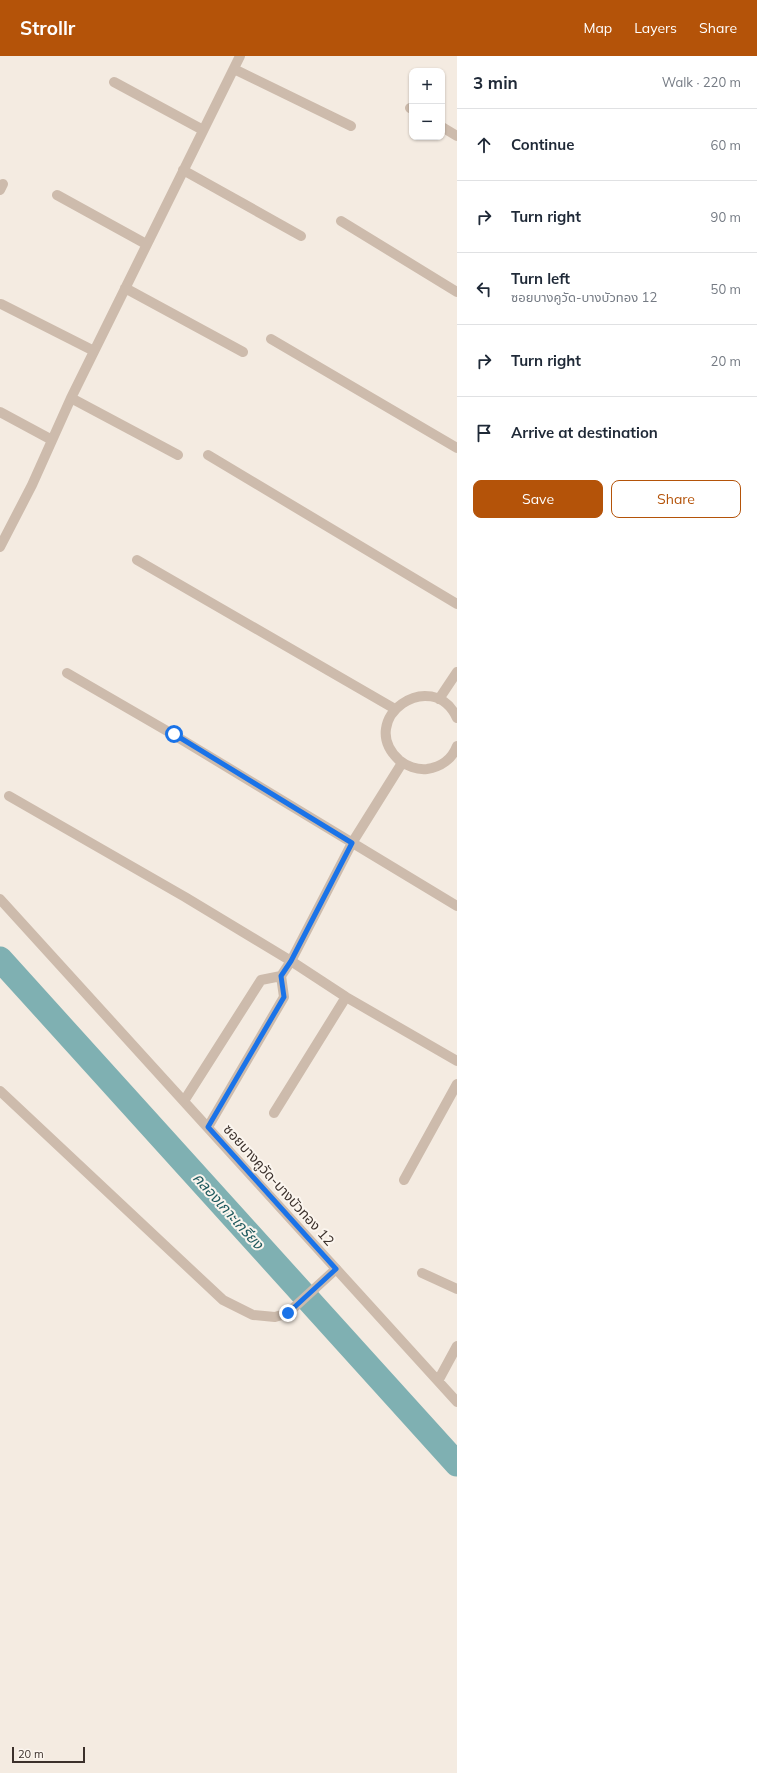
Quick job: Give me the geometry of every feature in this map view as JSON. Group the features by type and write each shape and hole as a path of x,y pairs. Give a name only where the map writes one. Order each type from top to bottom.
{"street":[{"path":"1,543 146,244 240,56"},
{"path":"234,69 351,126"},
{"path":"114,82 203,130"},
{"path":"445,129 457,136"},
{"path":"183,170 301,236"},
{"path":"56,194 146,244"},
{"path":"341,221 457,292"},
{"path":"125,288 243,352"},
{"path":"1,304 94,351"},
{"path":"271,339 457,448"},
{"path":"71,398 178,455"},
{"path":"0,412 52,440"},
{"path":"208,454 457,604"},
{"path":"137,560 395,709"},
{"path":"439,699 457,672"},
{"path":"67,673 174,734 457,906"},
{"path":"456,750 448,760 437,767 425,769 413,768 402,763 393,754 388,743 386,731 388,719 395,709 404,701 415,696 428,696 439,699 449,706 457,718"},
{"path":"208,1127 284,997 281,976 291,961 352,843 402,763"},
{"path":"9,796 185,897 291,961 346,997 457,1061"},
{"name":"ซอยบางคูวัด-บางบัวทอง 12","path":"0,899 457,1402"},
{"path":"184,1101 261,980 281,976"},
{"path":"274,1113 346,997"},
{"path":"404,1180 457,1084"},
{"path":"0,1091 223,1300 253,1315 275,1318 288,1313 336,1269"},
{"path":"422,1272 457,1289"},
{"path":"438,1381 457,1346"}],"waterway":[{"name":"คลองเกาะเกรียง","path":"0,959 457,1464"}],"route":[{"path":"174,734 352,843 291,961 281,976 284,997 208,1127 336,1269 288,1313"}]}
